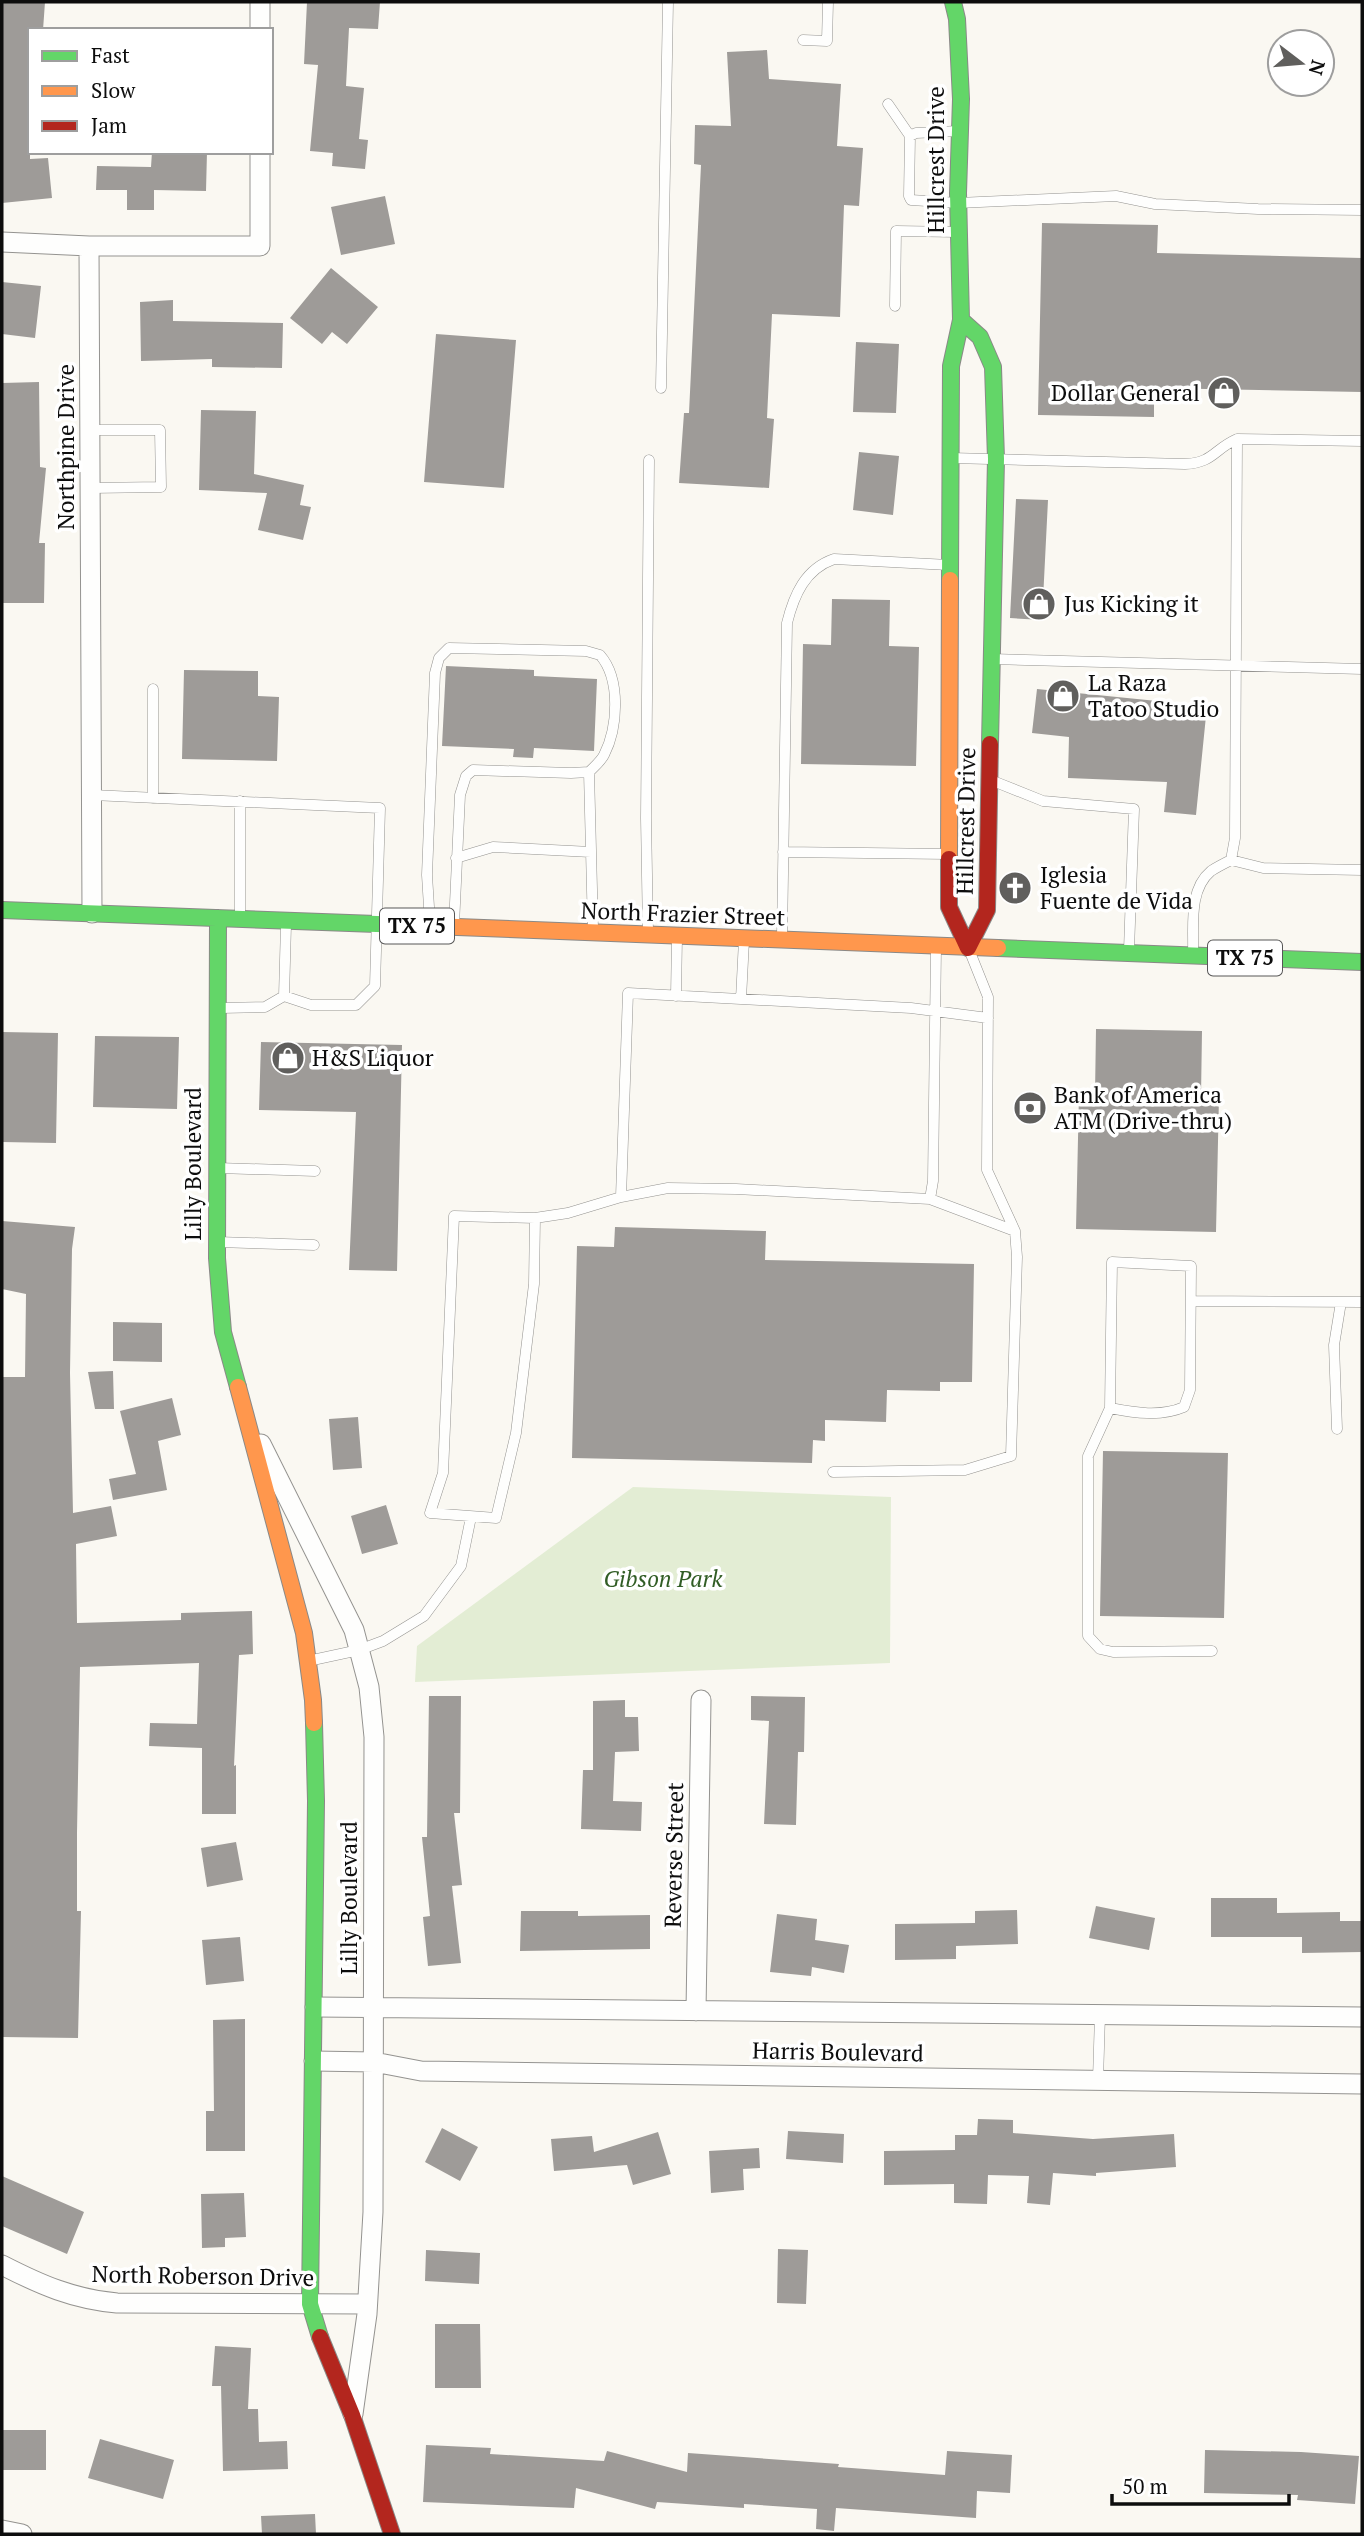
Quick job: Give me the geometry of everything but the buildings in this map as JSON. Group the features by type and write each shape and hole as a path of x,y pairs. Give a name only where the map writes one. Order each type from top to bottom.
{"street":[{"path":"260,2 260,28"},
{"name":"Hillcrest Drive","path":"953,2 957,19 960,131 958,232 961,320 951,366 949,907 968,948"},
{"path":"2,242 89,246 260,246 260,154"},
{"name":"Northpine Drive","path":"89,246 92,913"},
{"name":"Hillcrest Drive","path":"961,320 980,337 993,368 996,459 987,910 968,948"},
{"name":"North Frazier Street","path":"2,910 1362,962"},
{"name":"Lilly Boulevard","path":"218,918 217,1242 223,1332 304,1633 313,1700 316,1801 315,2007 310,2304 323,2347 352,2415 392,2534"},
{"name":"Lilly Boulevard","path":"243,1408 354,1630 369,1687 374,1737 373,2212 367,2304 352,2415"},
{"name":"Reverse Street","path":"696,2011 701,1700"},
{"name":"Harris Boulevard","path":"315,2007 1362,2017"},
{"name":"Harris Boulevard","path":"314,2061 374,2062 421,2071 1362,2084"},
{"name":"North Roberson Drive","path":"2,2265 58,2291 87,2300 367,2304"},
{"path":"2,2530 22,2534"}],"lane":[{"path":"661,388 668,2"},
{"path":"803,40 827,41 828,2"},
{"path":"888,104 911,136 911,200 958,203 1115,196 1155,204 1362,210"},
{"path":"911,136 916,133 960,131"},
{"path":"895,306 896,231 958,232"},
{"path":"90,430 160,430 161,487 90,488"},
{"path":"951,458 1200,464 1213,457 1223,445 1237,439 1362,441"},
{"path":"1231,860 1235,838 1237,439"},
{"path":"648,936 646,818 649,460"},
{"path":"782,941 787,623 792,600 819,565 834,559 950,565"},
{"path":"430,927 427,875 435,673 439,658 449,648 586,651 600,655 613,676 615,717 604,756 589,772 570,774 473,770 466,776 460,795 454,928"},
{"path":"992,659 1362,669"},
{"path":"153,689 153,798"},
{"path":"589,772 593,933"},
{"path":"990,779 1043,801 1134,809 1128,954"},
{"path":"92,795 380,808 375,986 356,1005 311,1005 284,996 265,1007 218,1008"},
{"path":"240,802 240,919"},
{"path":"456,858 493,847 591,852"},
{"path":"783,852 949,854"},
{"path":"1193,957 1194,904 1200,886 1210,872 1231,860 1264,868 1362,870"},
{"path":"284,996 286,921"},
{"path":"676,996 677,937"},
{"path":"741,999 744,939"},
{"path":"930,1199 933,1181 936,947"},
{"path":"834,1472 965,1470 1011,1456 1017,1257 1015,1231 988,1170 988,997 968,948"},
{"path":"621,1197 628,993 935,1011 988,1017"},
{"path":"217,1168 315,1171"},
{"path":"535,1218 534,1284 516,1433 496,1518 430,1513 443,1473 454,1216 535,1218 568,1213 621,1197 668,1188 749,1190 930,1199 1015,1231"},
{"path":"217,1242 314,1245"},
{"path":"1110,1408 1131,1412 1169,1413 1184,1406 1190,1390 1191,1266 1112,1262 1110,1408 1088,1456 1088,1636 1100,1649 1113,1651 1212,1651"},
{"path":"1191,1301 1362,1302"},
{"path":"1337,1429 1334,1345 1341,1302"},
{"path":"308,1661 359,1650 383,1641 424,1616 461,1566 471,1517"},
{"path":"1098,2080 1100,2015"}],"green space":[{"name":"Gibson Park","path":"633,1487 891,1497 890,1663 415,1682 417,1646"}],"traffic: fast":[{"path":"950,580 951,366 961,320 958,193 961,99 957,19 953,2"},
{"path":"961,320 980,337 993,367 996,459 990,744"},
{"path":"2,910 431,926"},
{"path":"218,918 217,1258 223,1332 238,1387"},
{"path":"998,948 1362,962"},
{"path":"314,1723 316,1801 310,2304 320,2337"}],"traffic: slow":[{"path":"949,859 950,580"},
{"path":"431,926 998,948"},
{"path":"238,1387 304,1633 314,1723"}],"traffic: jam":[{"path":"968,948 987,910 990,744"},
{"path":"949,859 949,907 968,948"},
{"path":"320,2337 352,2415 392,2534"}],"place":[{"name":"Dollar General","path":"1224,393"},
{"name":"Jus Kicking it","path":"1039,604"},
{"name":"La Raza Tatoo Studio","path":"1063,696"},
{"name":"Iglesia Fuente de Vida","path":"1015,888"},
{"name":"H&S Liquor","path":"288,1058"},
{"name":"Bank of America ATM (Drive-thru)","path":"1030,1108"}]}
